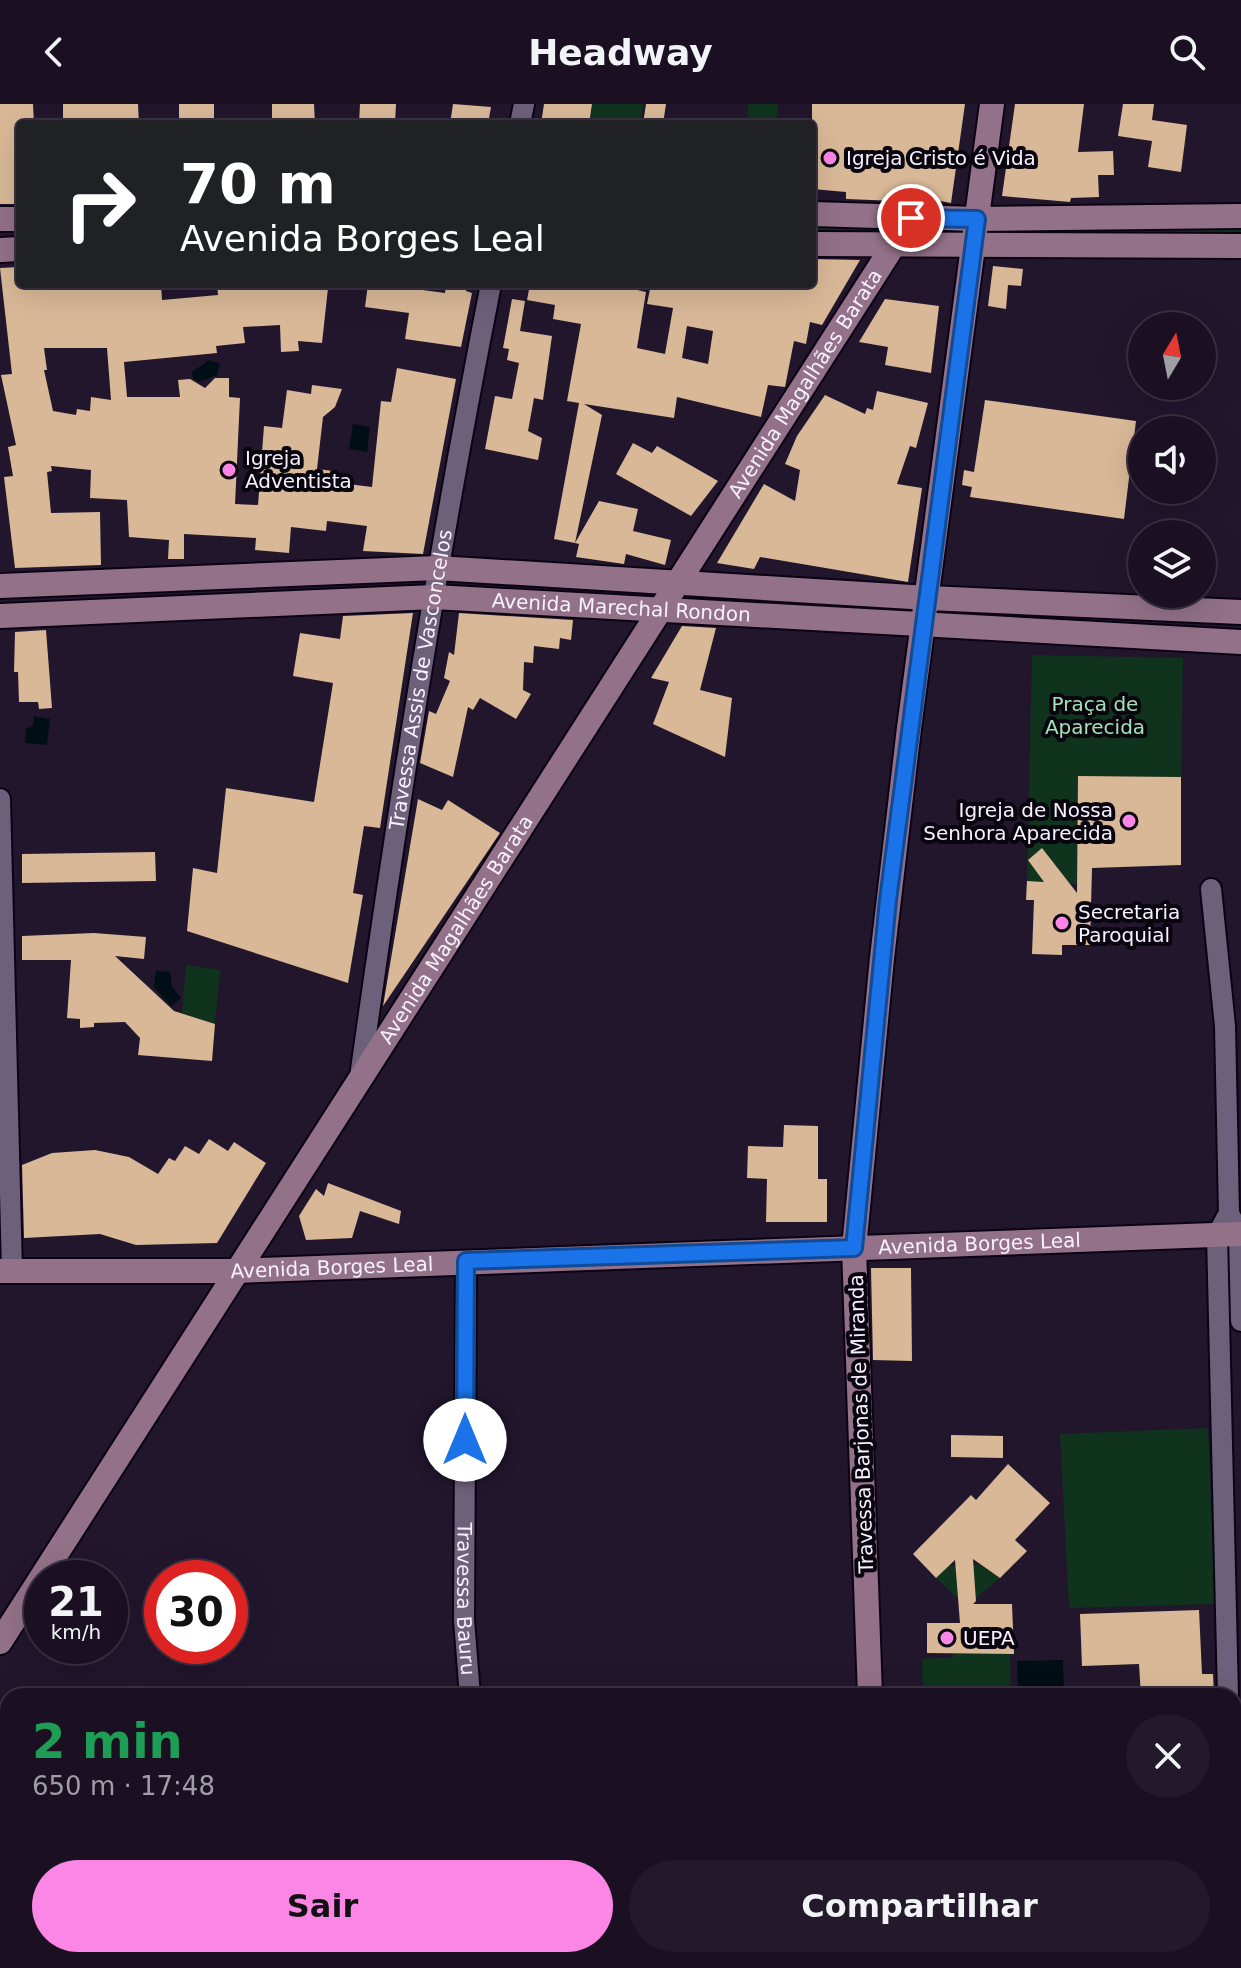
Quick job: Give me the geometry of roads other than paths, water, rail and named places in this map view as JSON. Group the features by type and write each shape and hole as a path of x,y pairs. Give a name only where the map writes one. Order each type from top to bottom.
{"main road":[{"name":"Travessa Barjonas de Miranda","path":"870,1688 854,1248 882,958 992,104"},
{"path":"816,214 977,219 1241,216"},
{"name":"Avenida Magalhães Barata","path":"0,1642 235,1271 680,584 911,218"},
{"path":"816,244 894,247 1241,246"},
{"name":"Avenida Marechal Rondon","path":"0,586 437,568 928,598 1241,612"},
{"name":"Avenida Marechal Rondon","path":"0,616 434,597 1241,642"},
{"path":"1044,630 1045,602"},
{"name":"Avenida Borges Leal","path":"6,1271 235,1271 854,1248 1232,1229"}],"street":[{"name":"Travessa Assis de Vasconcelos","path":"360,1078 387,877 437,568 490,288"},
{"path":"0,799 6,1271"},
{"path":"1211,889 1225,1026 1232,1229 1228,1688"},
{"path":"1232,1229 1241,1321"},
{"name":"Travessa Bauru","path":"466,1261 464,1620 469,1688"}],"place":[{"name":"Igreja Cristo é Vida","path":"830,158"},
{"name":"Igreja Adventista","path":"229,470"},
{"name":"Igreja de Nossa Senhora Aparecida","path":"1129,821"},
{"name":"Secretaria Paroquial","path":"1062,923"},
{"name":"UEPA","path":"947,1638"}],"park label":[{"name":"Praça de Aparecida","path":"1095,716"}]}
